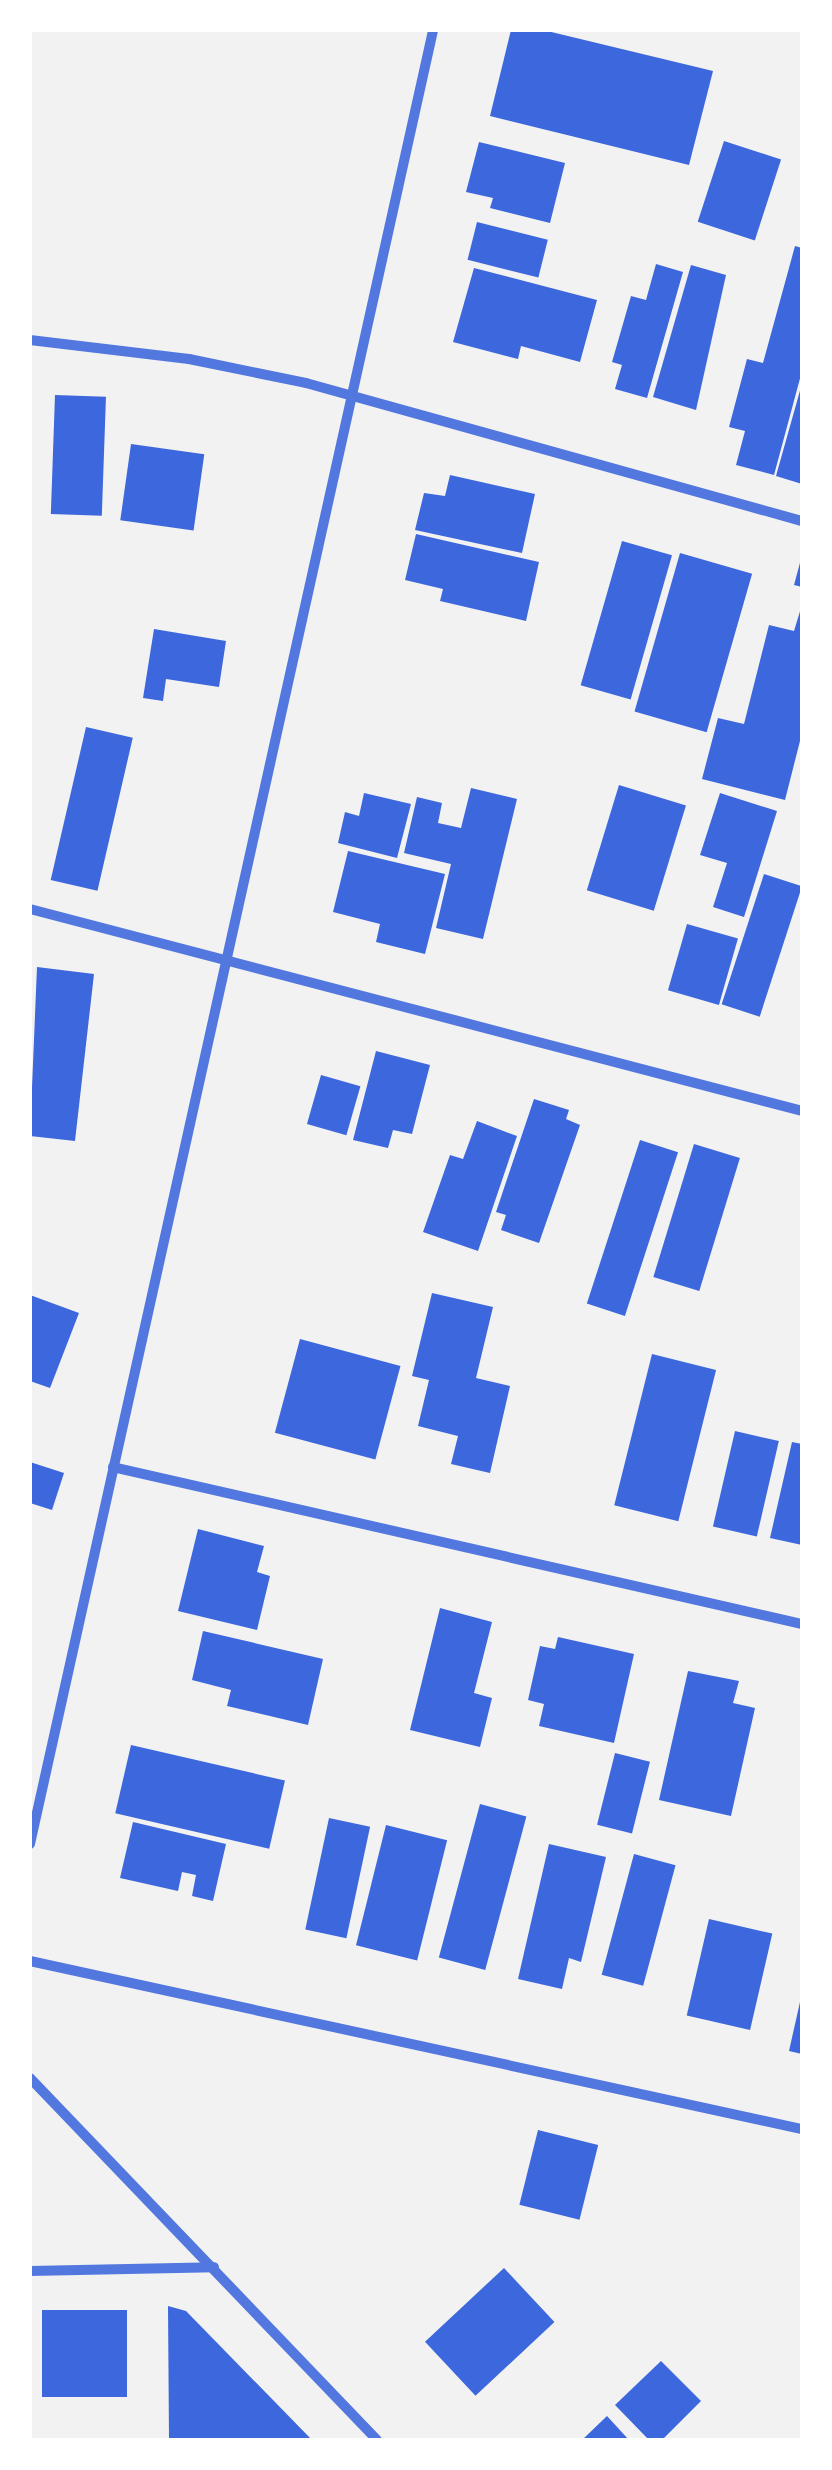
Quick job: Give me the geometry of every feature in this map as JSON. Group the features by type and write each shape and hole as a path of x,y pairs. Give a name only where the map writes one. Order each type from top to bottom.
{"street":[{"path":"30,1844 433,30"},
{"path":"30,340 189,359 352,394 802,520"},
{"path":"30,909 802,1111"},
{"path":"112,1467 802,1624"},
{"path":"30,1960 802,2129"},
{"path":"30,2078 377,2440"},
{"path":"30,2271 214,2267"}],"building":[{"path":"511,30 543,30 713,71 689,165 490,116"},
{"path":"724,141 781,160 755,240 698,222"},
{"path":"479,142 565,163 550,223 490,208 493,198 466,192"},
{"path":"477,222 548,240 538,278 468,260"},
{"path":"795,246 802,248 802,371 774,475 736,465 745,431 729,427 747,359 763,363"},
{"path":"656,264 683,272 647,398 615,389 622,365 612,362 631,296 646,300"},
{"path":"691,265 726,275 696,410 653,397"},
{"path":"474,268 597,300 580,362 521,346 518,359 453,342"},
{"path":"802,387 802,484 776,476"},
{"path":"55,395 106,397 102,516 51,514"},
{"path":"131,444 204,454 194,531 120,520"},
{"path":"450,475 535,494 522,553 415,530 424,493 445,496"},
{"path":"416,534 539,562 526,621 440,601 443,589 405,580"},
{"path":"622,541 672,555 631,700 581,685"},
{"path":"680,553 752,574 707,732 635,712"},
{"path":"802,559 802,587 794,585"},
{"path":"801,608 802,733 785,800 702,779 718,718 744,724 769,625 794,631"},
{"path":"154,629 226,641 219,687 166,679 163,701 143,698"},
{"path":"86,727 133,738 97,891 51,880"},
{"path":"619,785 686,805 654,911 587,890"},
{"path":"471,788 517,799 483,939 436,928 451,864 404,853 417,797 442,803 438,823 461,828"},
{"path":"364,793 411,804 397,858 338,843 345,812 359,816"},
{"path":"720,793 777,811 744,917 713,907 727,863 700,855"},
{"path":"348,851 445,874 425,954 376,942 380,924 333,912"},
{"path":"764,874 802,886 760,1017 722,1004"},
{"path":"687,924 738,939 719,1005 668,990"},
{"path":"37,967 94,974 75,1141 30,1136"},
{"path":"376,1051 430,1065 412,1134 393,1130 388,1148 353,1140"},
{"path":"321,1075 360,1086 346,1135 307,1124"},
{"path":"534,1099 569,1110 566,1119 580,1125 539,1243 501,1230 506,1215 496,1212"},
{"path":"477,1121 517,1136 478,1251 423,1232 450,1155 463,1159"},
{"path":"640,1140 678,1152 625,1316 587,1304"},
{"path":"694,1144 740,1158 699,1291 653,1277"},
{"path":"432,1293 493,1307 476,1378 510,1386 490,1473 451,1464 458,1436 418,1426 429,1380 412,1376"},
{"path":"30,1295 79,1313 50,1388 30,1381"},
{"path":"300,1339 400,1366 375,1460 275,1433"},
{"path":"652,1354 716,1370 678,1521 614,1505"},
{"path":"735,1431 779,1441 757,1537 713,1526"},
{"path":"792,1442 802,1444 802,1545 770,1538"},
{"path":"30,1462 64,1473 52,1510 30,1503"},
{"path":"198,1529 264,1546 257,1572 270,1576 257,1630 178,1611"},
{"path":"440,1608 492,1622 474,1693 492,1698 480,1747 410,1730"},
{"path":"203,1631 323,1659 308,1725 227,1706 231,1690 192,1680"},
{"path":"558,1637 634,1654 614,1743 539,1726 544,1704 528,1700 540,1646 555,1649"},
{"path":"688,1671 739,1681 733,1703 755,1708 731,1816 659,1800"},
{"path":"131,1745 285,1781 269,1849 115,1813"},
{"path":"615,1753 650,1762 632,1834 597,1825"},
{"path":"480,1804 526,1816 485,1970 439,1958"},
{"path":"329,1818 370,1827 346,1938 305,1930"},
{"path":"133,1822 226,1844 213,1901 192,1896 196,1875 182,1872 178,1891 120,1878"},
{"path":"386,1825 447,1840 417,1961 356,1945"},
{"path":"549,1844 606,1857 581,1962 569,1958 562,1989 518,1979"},
{"path":"634,1854 676,1865 643,1986 602,1975"},
{"path":"709,1919 772,1934 750,2030 687,2015"},
{"path":"802,2002 802,2054 789,2051"},
{"path":"538,2130 598,2145 580,2220 519,2205"},
{"path":"504,2268 554,2322 475,2396 425,2342"},
{"path":"168,2306 186,2311 312,2440 169,2440"},
{"path":"42,2310 127,2310 127,2397 42,2397"},
{"path":"661,2361 701,2401 662,2440 649,2440 615,2405"},
{"path":"607,2416 629,2440 582,2440"}]}
